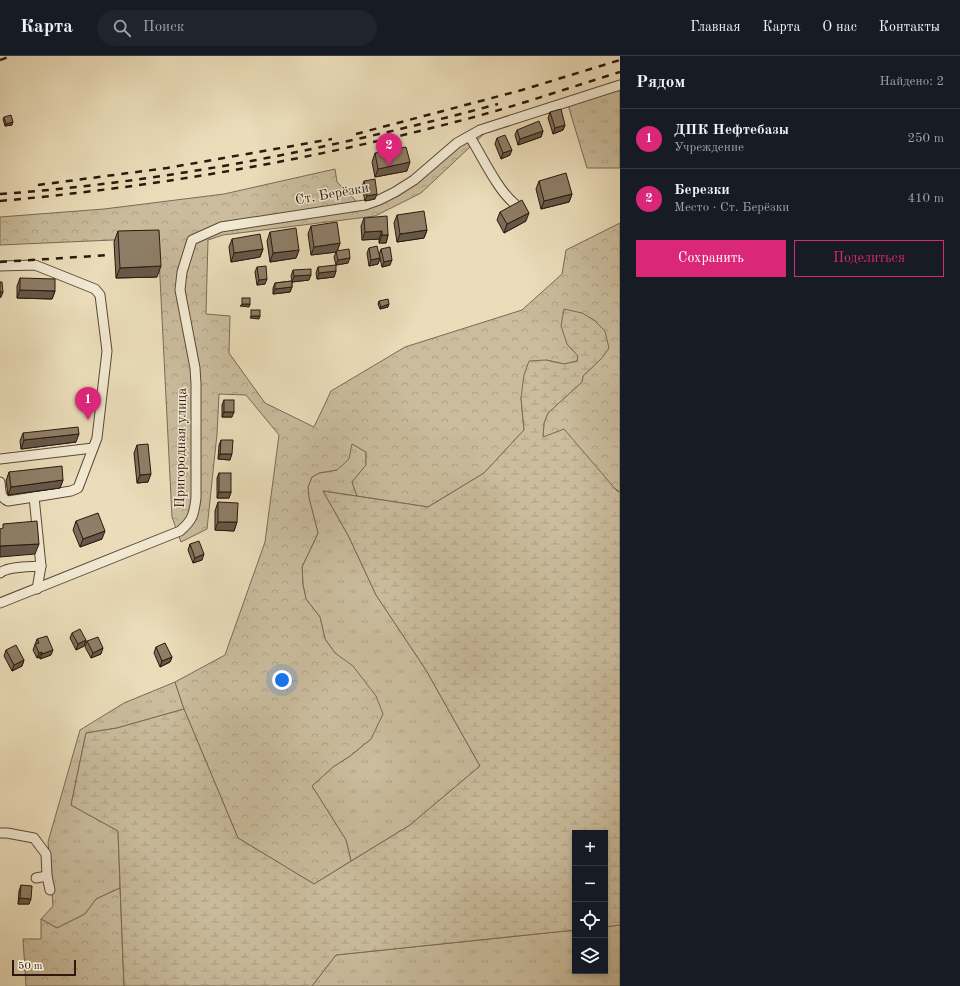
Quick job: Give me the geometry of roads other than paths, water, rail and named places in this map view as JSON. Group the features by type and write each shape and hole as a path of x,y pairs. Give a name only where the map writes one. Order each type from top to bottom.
{"street":[{"name":"Ст. Берёзки","path":"192,240 220,227 365,205 395,192 414,180 458,143 480,130 620,85"},
{"path":"470,137 498,184 509,199 515,204"},
{"name":"Пригородная улица","path":"0,603 180,531 188,524 194,514 196,498 195,368 180,290 182,272 192,240"},
{"path":"0,266 40,266 95,289 100,295 108,351 97,438 78,488 71,491 8,501 4,500 2,496 0,482"},
{"path":"0,459 93,448"},
{"path":"34,496 41,566 36,589"},
{"path":"0,573 3,570 41,566"},
{"path":"0,833 34,838 46,854 47,876 50,890"},
{"path":"36,878 47,876"}],"railway":[{"path":"0,60 11,56"},
{"path":"356,134 522,90 620,60"},
{"path":"0,201 172,180 229,171 343,149 476,117 620,72"},
{"path":"0,194 126,181 251,161 375,135 498,104"},
{"path":"38,185 167,168 332,139"},
{"path":"0,262 110,255"}],"place":[{"name":"Березки","path":"389,166"},
{"name":"ДПК Нефтебазы","path":"88,420"}]}
